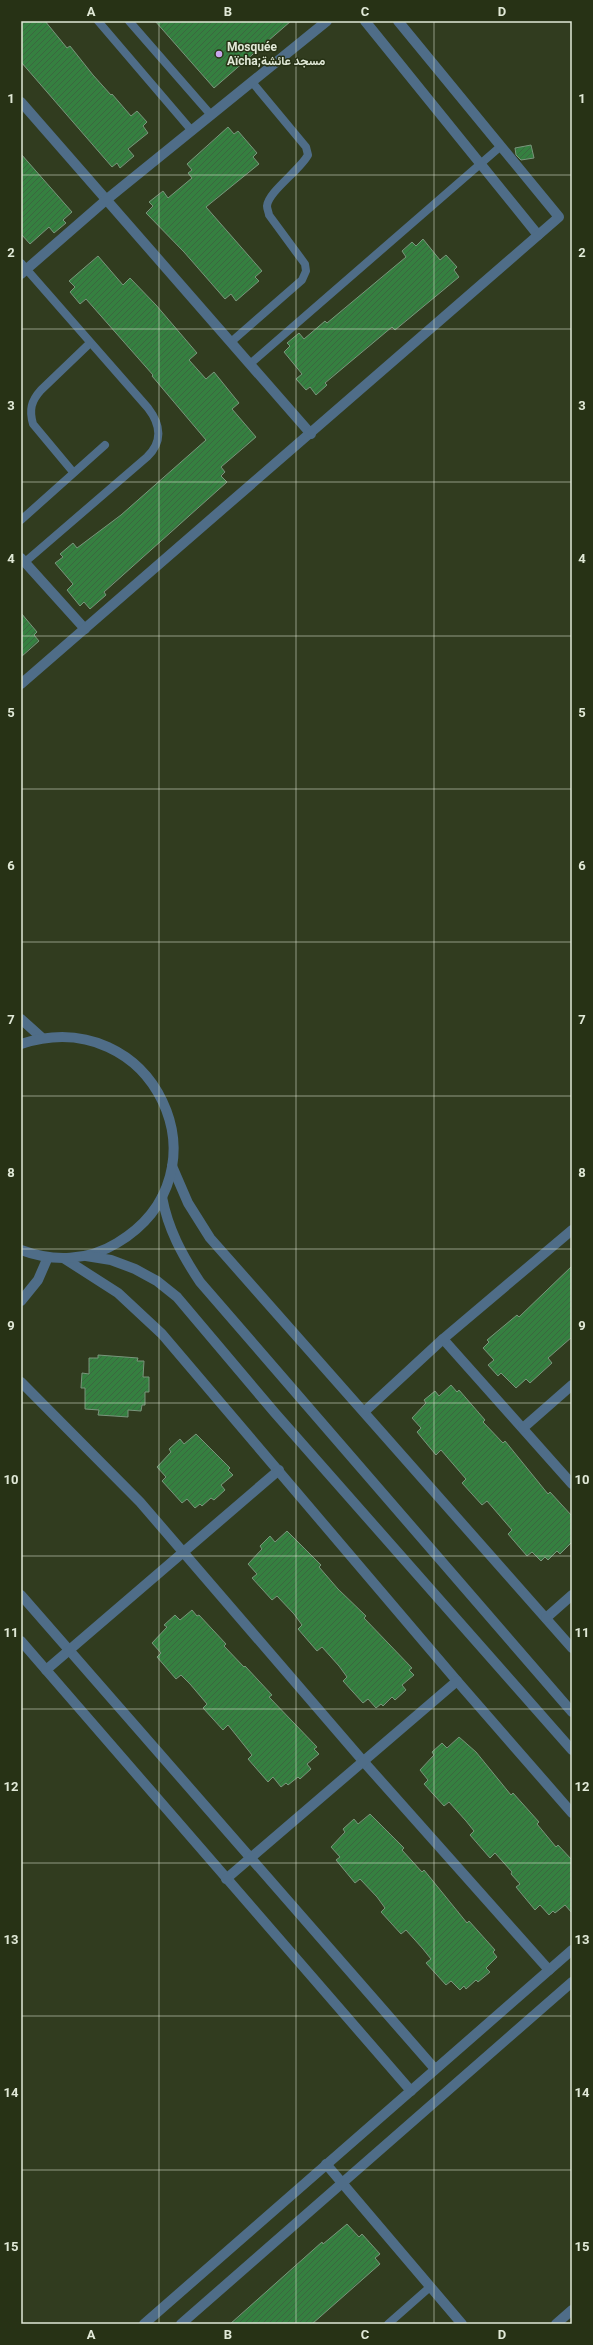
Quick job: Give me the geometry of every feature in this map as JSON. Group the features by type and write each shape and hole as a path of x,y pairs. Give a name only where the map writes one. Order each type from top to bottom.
{"street":[{"path":"23,269 327,21"},
{"path":"365,21 538,235"},
{"path":"21,684 312,434 559,217 398,21"},
{"path":"21,102 312,434"},
{"path":"23,560 85,629"},
{"path":"21,1019 41,1037"},
{"path":"21,1044 41,1037 72,1036 102,1043 128,1058 150,1079 165,1106 173,1135 172,1166 162,1196 149,1217 131,1235 110,1248 86,1256 65,1258 48,1257 21,1250"},
{"path":"172,1166 188,1203 210,1238 572,1648"},
{"path":"162,1196 172,1233 184,1258 200,1282 572,1712"},
{"path":"364,1411 443,1338 572,1230"},
{"path":"86,1256 111,1260 135,1269 157,1281 177,1297 274,1413 572,1750"},
{"path":"21,1301 38,1280 48,1257"},
{"path":"65,1258 118,1293 148,1319 279,1470 457,1681 572,1813"},
{"path":"443,1338 572,1484"},
{"path":"21,1382 118,1478 183,1551 363,1761 549,1970"},
{"path":"523,1428 572,1385"},
{"path":"46,1670 279,1470"},
{"path":"21,1595 435,2069"},
{"path":"546,1618 572,1595"},
{"path":"21,1641 411,2091"},
{"path":"226,1879 457,1681"},
{"path":"144,2324 572,1950"},
{"path":"181,2324 572,1982"},
{"path":"326,2164 462,2324"},
{"path":"556,2324 572,2310"}],"lane":[{"path":"98,21 192,131"},
{"path":"129,21 211,115"},
{"path":"231,342 302,280 306,271 305,264 269,215 267,206 273,194 303,165 308,155 306,147 252,82"},
{"path":"250,364 501,146"},
{"path":"23,269 155,416 159,429 158,442 147,457 23,560"},
{"path":"73,472 33,424 30,416 31,406 38,394 90,344"},
{"path":"21,520 105,445"},
{"path":"388,2324 430,2287"}],"building":[{"path":"21,21 45,21 67,48 70,46 93,75 131,116 137,111 147,122 143,126 148,133 128,149 134,156 120,168 117,163 112,167 21,62"},
{"name":"Mosquée Aïcha;مسجد عائشة","path":"155,21 291,21 214,88"},
{"path":"228,127 234,134 238,131 257,153 253,157 259,164 206,207 262,271 255,277 259,281 236,301 231,294 225,299 184,252 146,213 153,206 149,202 163,191 168,198 192,178 188,173 192,170 187,164"},
{"path":"531,145 534,158 521,160 516,155 515,148"},
{"path":"21,154 72,212 63,220 66,223 54,233 49,227 30,244 21,234"},
{"path":"423,239 440,260 446,255 457,267 454,270 459,277 395,330 392,327 325,383 327,385 316,395 310,387 306,390 296,379 302,374 284,352 290,346 287,343 299,333 304,339 325,321 327,323 406,257 402,251 412,242 416,246"},
{"path":"98,256 123,285 130,278 156,305 197,353 189,360 206,379 214,372 239,403 232,409 256,437 221,467 225,472 221,476 227,482 104,592 106,595 90,609 84,602 80,606 67,590 73,584 55,563 63,557 60,554 73,543 77,548 121,515 206,440 152,376 153,375 86,299 80,304 70,292 75,287 69,281"},
{"path":"21,613 37,632 34,635 39,641 21,657"},
{"path":"572,1266 572,1337 548,1358 552,1363 530,1383 526,1379 516,1388 501,1373 498,1376 488,1365 494,1360 483,1348 489,1342 487,1340 517,1315 519,1317"},
{"path":"98,1355 138,1358 137,1361 144,1361 143,1377 149,1377 149,1392 145,1392 145,1405 142,1405 141,1411 128,1410 128,1417 98,1415 99,1410 85,1409 85,1388 81,1388 82,1373 89,1374 89,1358 98,1358"},
{"path":"451,1385 457,1392 459,1390 485,1420 483,1422 503,1443 505,1441 548,1494 550,1492 572,1516 572,1542 560,1554 557,1551 548,1560 545,1557 541,1561 532,1552 527,1556 508,1534 512,1530 487,1501 482,1505 462,1483 466,1479 441,1450 436,1455 417,1432 421,1428 412,1418 426,1403 424,1400 435,1391 439,1396"},
{"path":"196,1434 230,1468 228,1470 233,1475 221,1485 225,1490 214,1500 211,1498 202,1506 200,1504 195,1508 187,1499 182,1503 162,1481 166,1477 157,1467 171,1452 169,1449 180,1439 184,1444"},
{"path":"287,1531 321,1565 319,1567 338,1589 366,1616 364,1618 412,1668 409,1670 414,1675 402,1685 406,1690 395,1700 392,1697 383,1706 381,1704 376,1708 368,1699 363,1703 343,1681 347,1677 339,1666 322,1647 317,1651 298,1629 302,1625 294,1614 277,1596 272,1600 252,1578 257,1574 248,1564 262,1549 260,1546 270,1536 275,1542"},
{"path":"192,1610 197,1616 199,1615 226,1644 224,1646 272,1695 269,1697 317,1747 314,1749 319,1754 307,1764 311,1769 300,1779 298,1777 288,1785 286,1783 281,1787 273,1777 268,1782 248,1759 252,1755 228,1725 223,1730 203,1708 207,1704 190,1684 181,1675 176,1679 157,1657 161,1653 152,1643 167,1627 164,1625 175,1615 180,1620"},
{"path":"459,1737 476,1752 511,1795 513,1793 539,1822 537,1824 556,1847 558,1845 572,1860 572,1913 565,1905 555,1913 553,1911 549,1915 540,1905 535,1910 516,1887 520,1884 511,1874 512,1872 495,1853 490,1858 470,1835 474,1831 466,1821 449,1802 444,1806 424,1784 428,1780 420,1770 434,1755 432,1752 442,1743 447,1748"},
{"path":"370,1814 404,1848 402,1850 422,1872 424,1870 467,1923 469,1921 495,1950 493,1952 497,1957 486,1968 490,1972 478,1982 476,1980 466,1989 464,1986 460,1990 451,1981 446,1985 426,1963 431,1959 423,1949 406,1930 401,1934 381,1912 385,1908 377,1897 360,1879 355,1883 336,1860 340,1857 331,1847 345,1832 343,1829 354,1819 358,1824"},
{"path":"347,2224 359,2237 362,2234 380,2254 375,2258 380,2264 312,2324 230,2324 322,2242 323,2244"}],"place":[{"name":"Mosquée Aïcha;مسجد عائشة","path":"219,54"}]}
